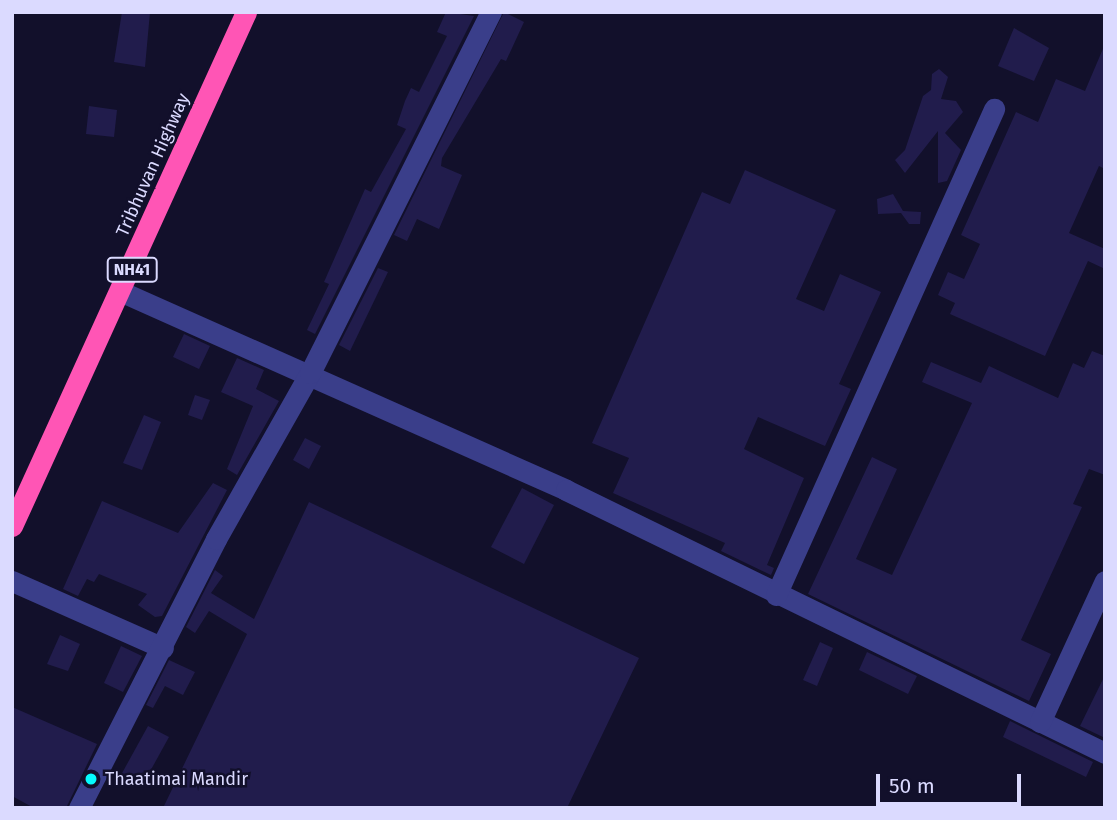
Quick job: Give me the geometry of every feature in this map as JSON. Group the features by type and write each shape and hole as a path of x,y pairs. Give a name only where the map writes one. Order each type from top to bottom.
{"highway":[{"name":"Tribhuvan Highway","path":"12,526 122,292 246,12"}],"street":[{"path":"79,808 310,373 491,12"},
{"path":"776,595 994,109"},
{"path":"122,292 310,373 1105,753"},
{"path":"12,581 163,648"},
{"path":"1040,722 1105,582"}],"building":[{"path":"122,12 150,12 145,67 114,62"},
{"path":"446,12 474,16 315,334 307,330 329,284 324,282 365,189 371,192 406,129 397,125 405,101 411,88 419,92 447,36 437,32"},
{"path":"504,12 524,22 506,61 501,59 442,158 441,166 462,175 439,229 417,219 407,241 394,235"},
{"path":"1014,28 1049,48 1034,81 998,66"},
{"path":"1105,44 1105,169 1099,166 1069,233 1105,249 1105,269 1088,261 1045,356 950,314 955,303 938,295 948,272 964,279 980,244 961,235 1016,112 1038,122 1056,79 1085,91"},
{"path":"939,69 948,77 941,99 956,101 963,112 945,133 961,150 947,181 938,183 938,131 905,173 895,160 905,150 923,96 931,90 932,74"},
{"path":"89,106 117,110 114,137 86,134"},
{"path":"745,170 836,210 796,299 824,311 840,274 881,292 839,384 851,389 825,446 758,417 744,449 804,478 767,565 774,568 771,575 721,551 725,543 613,493 629,458 592,443 702,192 730,204"},
{"path":"893,194 903,211 921,212 920,224 909,224 901,213 878,214 877,199"},
{"path":"378,268 388,272 350,351 339,345"},
{"path":"184,334 210,346 199,369 173,357"},
{"path":"1092,351 1105,356 1105,475 1089,469 1073,504 1082,507 1021,640 1051,654 1029,701 808,594 872,457 897,469 856,559 892,575 972,403 922,382 931,362 981,383 989,366 1058,398 1073,363 1084,368"},
{"path":"237,358 264,370 256,389 279,401 237,475 227,469 253,406 221,392"},
{"path":"195,395 210,400 202,420 188,415"},
{"path":"144,415 161,422 142,470 123,463"},
{"path":"305,438 321,446 309,469 293,460"},
{"path":"213,483 227,490 162,616 155,617 138,605 147,594 99,574 94,582 87,579 78,596 63,589 102,501 178,533"},
{"path":"522,488 554,505 524,564 491,547"},
{"path":"309,502 639,658 567,808 163,808 247,634 209,611 195,633 186,627 215,570 223,576 211,593 254,619"},
{"path":"60,635 80,644 68,671 47,664"},
{"path":"820,642 833,648 817,686 803,680"},
{"path":"121,646 142,656 123,692 104,683"},
{"path":"867,652 917,676 908,694 859,670"},
{"path":"169,660 195,672 183,695 165,686 153,708 146,705"},
{"path":"1105,675 1105,738 1080,726"},
{"path":"12,707 97,744 66,808 34,808 12,796"},
{"path":"1010,721 1093,762 1086,777 1003,737"},
{"path":"148,726 169,737 142,786 121,775"}],"place":[{"name":"Thaatimai Mandir","path":"91,779"}]}
